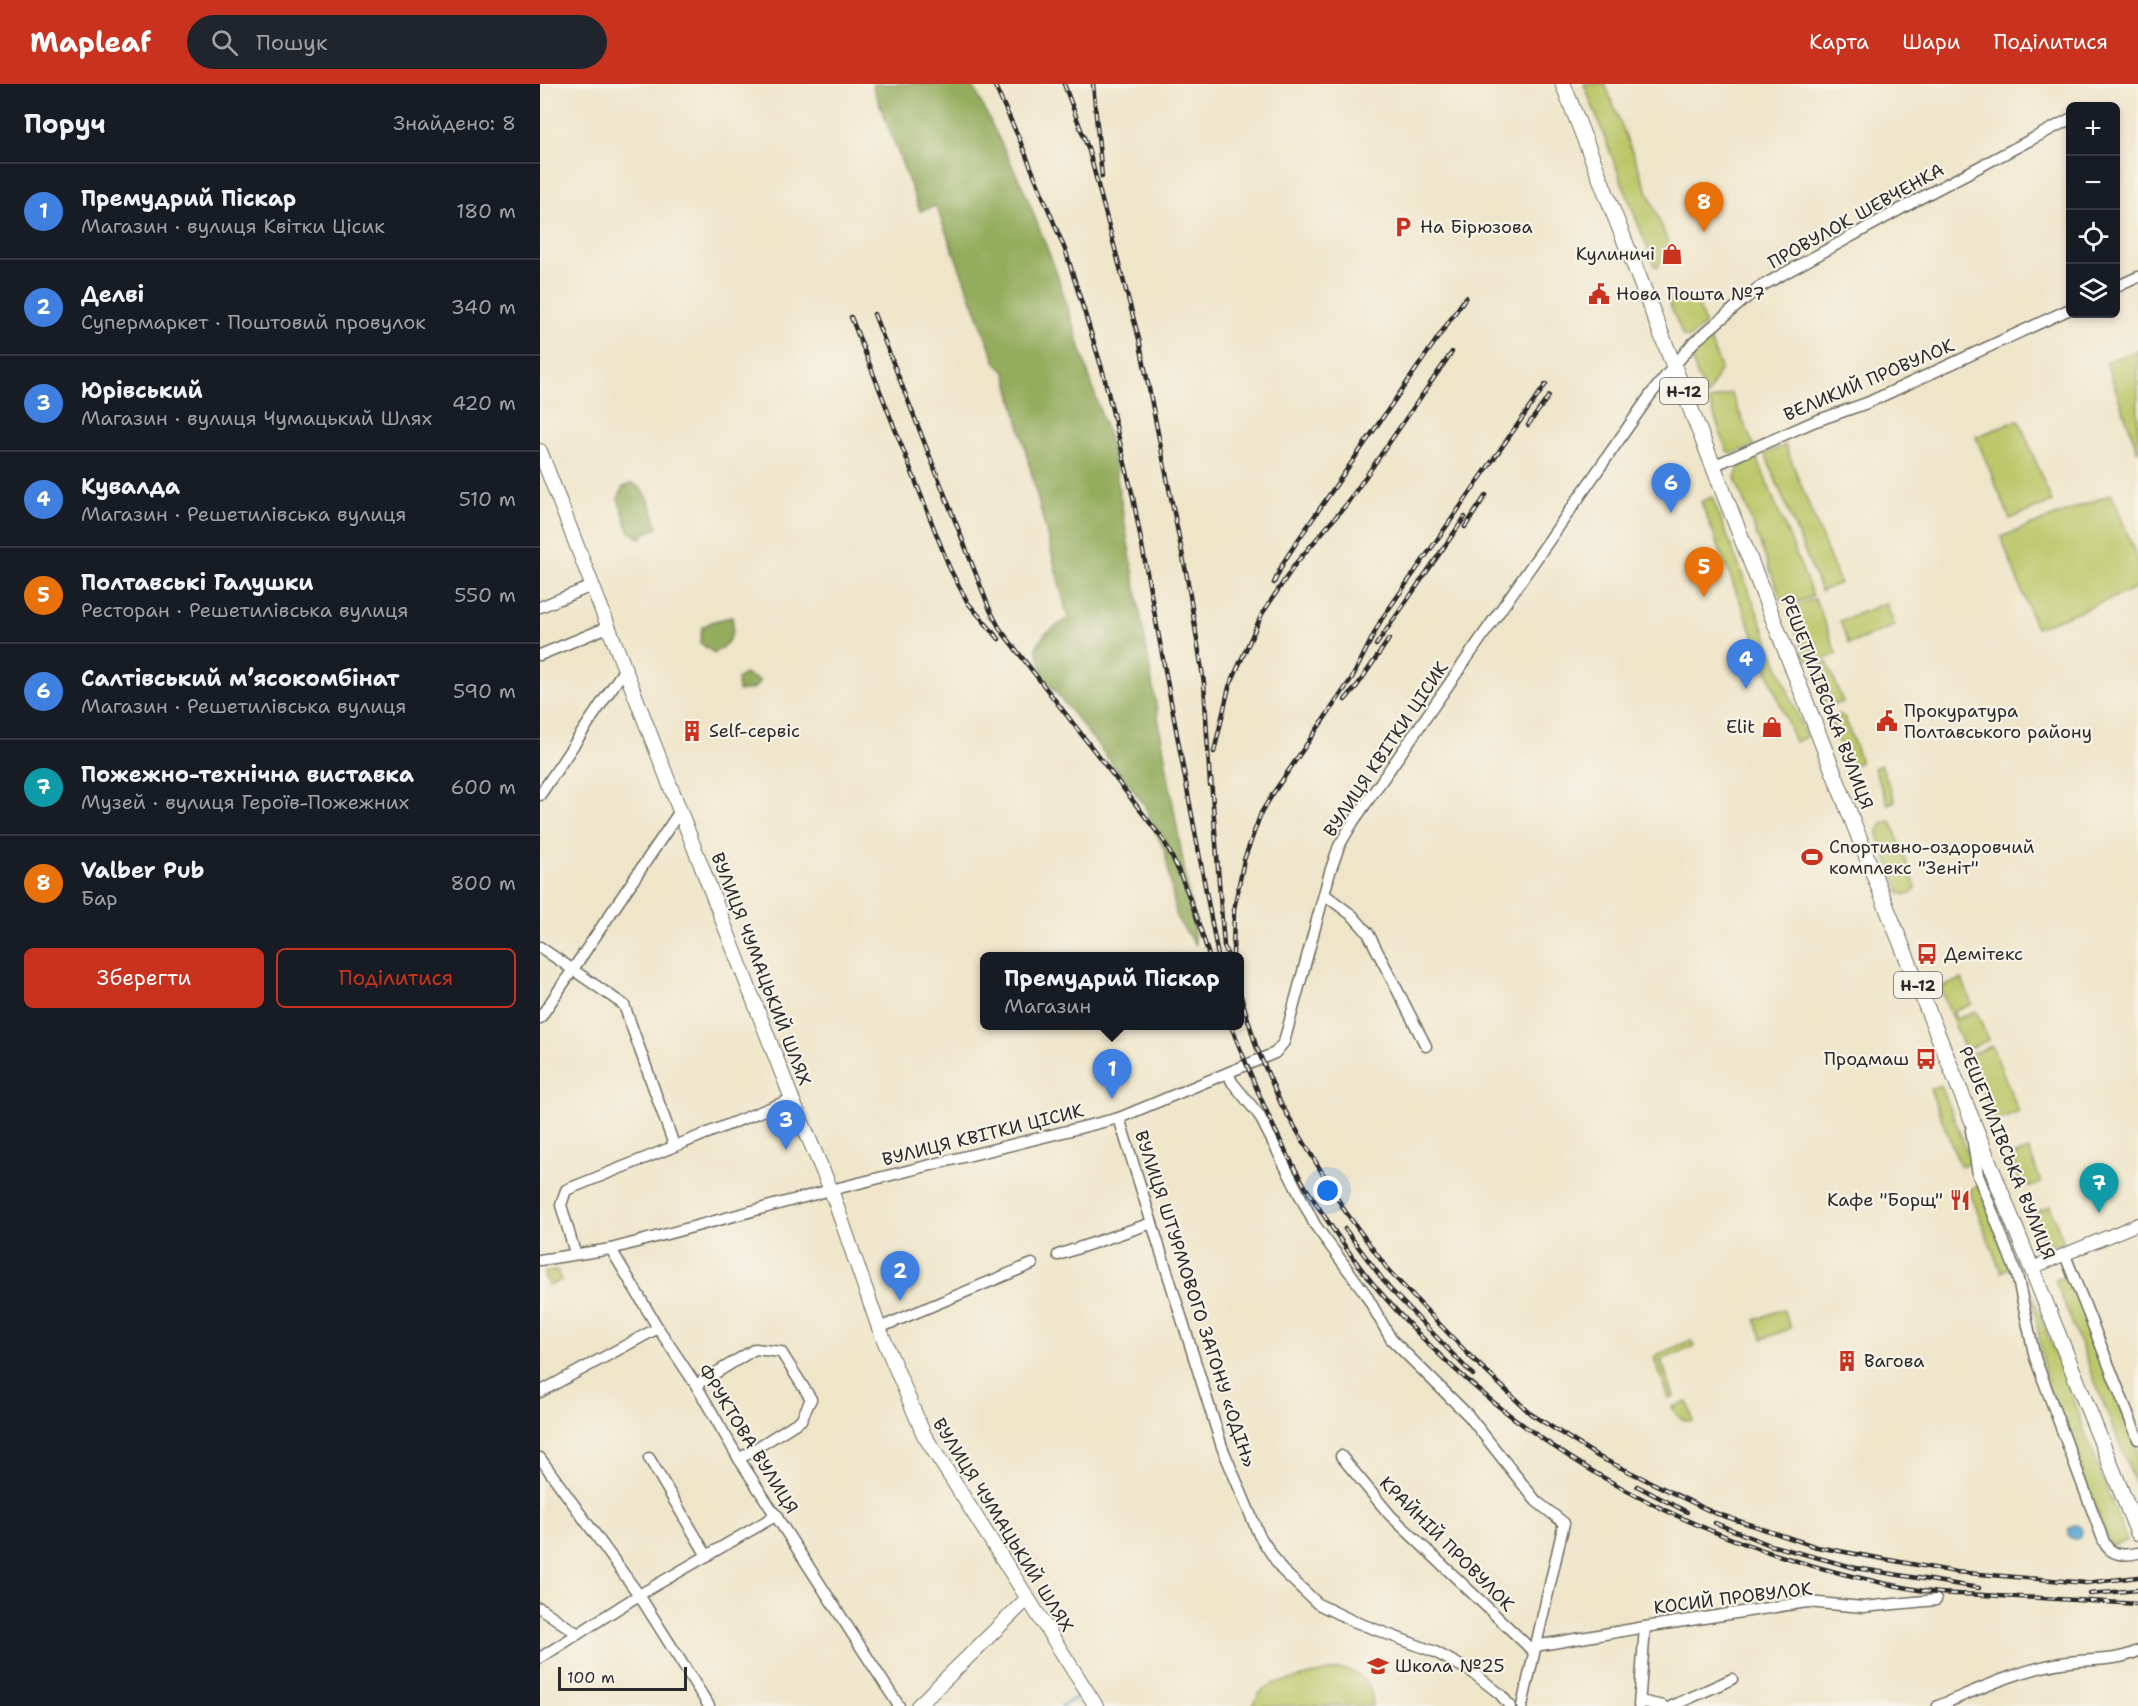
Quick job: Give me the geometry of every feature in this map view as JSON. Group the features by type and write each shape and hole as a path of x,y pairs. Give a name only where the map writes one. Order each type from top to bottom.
{"main road":[{"name":"РЕШЕТИЛІВСЬКА ВУЛИЦЯ","path":"1563,84 2138,1533"},
{"name":"ВУЛИЦЯ ЧУМАЦЬКИЙ ШЛЯХ","path":"540,451 544,475 592,586 792,1100 831,1190 879,1328 924,1435 1096,1706"},
{"path":"918,1706 1027,1599"}],"street":[{"name":"ПРОВУЛОК ШЕВЧЕНКА","path":"1674,365 1693,343 1758,288 2066,121"},
{"path":"2120,285 2138,277"},
{"name":"ВЕЛИКИЙ ПРОВУЛОК","path":"1713,466 1813,422 1867,403 2066,311"},
{"name":"ВУЛИЦЯ КВІТКИ ЦІСИК","path":"611,1249 831,1190 1119,1118 1270,1056 1283,1046 1323,894 1339,846 1353,822 1651,394 1674,365"},
{"path":"540,606 592,586"},
{"path":"540,655 608,627"},
{"path":"540,795 624,670"},
{"path":"540,1018 680,812"},
{"path":"1323,894 1353,916 1368,933 1426,1046"},
{"path":"540,947 624,1005 674,1145"},
{"path":"1228,1073 1232,1082 1259,1115 1315,1225 1365,1293 1390,1339 1468,1415 1536,1501 1564,1523 1522,1706"},
{"path":"575,1253 561,1205 566,1190 674,1145 792,1100"},
{"path":"1968,1108 1978,1175 2017,1275 2040,1374 2104,1542 2108,1549 2116,1553 2128,1555 2138,1553"},
{"name":"ВУЛИЦЯ ШТУРМОВОГО ЗАГОНУ «ОДІН»","path":"1119,1118 1222,1448 1259,1535 1282,1570 1318,1604 1353,1622 1436,1652 1472,1672 1500,1694 1509,1706"},
{"path":"1058,1255 1152,1223"},
{"path":"2017,1275 2138,1224"},
{"path":"540,1260 611,1249"},
{"name":"ФРУКТОВА ВУЛИЦЯ","path":"611,1249 658,1328 696,1385 738,1459 777,1515 899,1706"},
{"path":"2065,1255 2138,1439"},
{"path":"879,1328 1032,1264"},
{"path":"540,1392 658,1328"},
{"path":"696,1385 754,1349 781,1352 811,1399 801,1420 738,1459"},
{"name":"КРАЙНІЙ ПРОВУЛОК","path":"1341,1456 1390,1515 1535,1649"},
{"path":"540,1458 639,1595 709,1706"},
{"path":"649,1458 707,1556"},
{"path":"540,1658 639,1595 777,1515"},
{"name":"КОСИЙ ПРОВУЛОК","path":"1535,1649 1645,1627 1807,1602 1863,1607 1936,1600"},
{"path":"540,1608 578,1634"},
{"path":"1645,1627 1640,1703 1663,1706"},
{"path":"1938,1706 2006,1679 2060,1663 2121,1658 2138,1651"},
{"path":"1672,1706 1732,1679"}],"green space":[{"path":"872,84 972,84 1025,192 1057,274 1112,449 1193,920 1195,944 1177,919 1165,852 1144,804 1044,677 1036,647 1045,634 1068,618 1006,373 996,363 936,206 920,211"},
{"path":"1584,84 1605,84 1669,245 1658,267 1654,265"},
{"path":"1674,295 1697,302 1705,324 1689,338 1683,336 1668,300"},
{"path":"1709,338 1721,368 1707,397 1694,367 1693,355 1694,351"},
{"path":"2138,350 2138,452 2106,362"},
{"path":"1731,393 1754,446 1732,453 1727,451 1709,401"},
{"path":"2019,420 2052,502 2010,519 1976,437"},
{"path":"1785,445 1840,583 1821,591 1765,454"},
{"path":"1757,458 1813,596 1794,603 1782,601 1735,478 1739,467"},
{"path":"632,483 647,496 658,528 645,533 641,539 629,531 618,498 623,487"},
{"path":"2112,494 2138,561 2138,588 2036,628 2001,537"},
{"path":"1712,497 1806,737 1795,742 1701,502"},
{"path":"1815,599 1837,654 1814,663 1807,659 1790,614 1797,606"},
{"path":"1886,603 1895,626 1849,644 1840,621"},
{"path":"732,617 732,634 723,647 714,653 700,643 702,627 714,621"},
{"path":"1827,662 1843,702 1830,706 1826,704 1814,675 1819,666"},
{"path":"744,674 760,681 754,688 738,691 737,679"},
{"path":"1839,714 1845,718 1860,763 1850,765 1847,762 1831,722"},
{"path":"1881,765 1895,801 1888,804 1874,768"},
{"path":"1890,821 1916,887 1910,894 1900,893 1878,835 1881,826"},
{"path":"1962,979 1972,1004 1953,1012 1956,1019 1976,1011 1988,1040 1965,1050 1940,988"},
{"path":"1992,1046 2019,1112 1995,1122 1968,1055"},
{"path":"1941,1085 1971,1162 1960,1166 1930,1089"},
{"path":"2029,1150 2041,1183 2031,1187 2020,1182 2010,1157"},
{"path":"1979,1186 2011,1268 2001,1272 1969,1190"},
{"path":"2050,1206 2064,1243 2057,1245 2044,1239 2033,1217 2036,1212"},
{"path":"557,1270 561,1280 548,1286 544,1273"},
{"path":"2070,1275 2138,1450 2138,1491 2055,1280"},
{"path":"2032,1294 2127,1541 2113,1545 2109,1543 2046,1381"},
{"path":"1783,1309 1791,1328 1763,1339 1755,1320"},
{"path":"1692,1340 1695,1346 1661,1360 1674,1396 1669,1398 1654,1358 1656,1355"},
{"path":"1688,1402 1693,1421 1680,1418 1672,1407"},
{"path":"1338,1669 1353,1672 1364,1680 1371,1691 1372,1706 1253,1706 1259,1694 1272,1684"}],"water":[{"path":"2075,1525 2080,1527 2082,1532 2080,1537 2075,1539 2070,1537 2068,1532 2070,1527"}],"waterway":[{"path":"1061,1706 1076,1698"}],"railway":[{"path":"994,84 1066,252 1103,372 1133,497 1217,952"},
{"path":"1064,84 1089,151 1139,339 1187,577 1204,683 1210,785"},
{"path":"1093,84 1102,177"},
{"path":"1274,583 1283,563 1298,540 1466,297"},
{"path":"874,314 990,610 1000,629 1164,841 1190,897 1208,952"},
{"path":"851,317 950,569 968,603 999,639"},
{"path":"1214,752 1229,687 1262,614 1296,563 1346,505 1452,352"},
{"path":"1233,952 1234,909 1244,860 1261,813 1352,678 1381,620 1546,384"},
{"path":"1528,425 1549,396"},
{"path":"1465,527 1486,495"},
{"path":"1376,645 1465,517"},
{"path":"1345,700 1389,639"},
{"path":"1211,779 1224,946 1226,952"},
{"path":"1244,1006 1256,1046 1281,1104 1345,1211 1389,1271 1469,1355 1531,1414 1599,1457 1712,1512 1817,1547 1956,1572 2086,1583 2138,1577"},
{"path":"1233,1030 1270,1119 1293,1165 1326,1219 1364,1273 1436,1351 1495,1404 1559,1450 1626,1490 1696,1524 1769,1552 1845,1575 1924,1591 1952,1594 2138,1604"},
{"path":"1345,1229 1389,1288 1473,1375"},
{"path":"1637,1486 1687,1512"},
{"path":"1715,1523 1770,1545 1856,1568 1979,1588"},
{"path":"2090,1594 2138,1590"}],"place":[{"name":"На Бірюзова","path":"1403,227"},
{"name":"Valber Pub","path":"1704,232"},
{"name":"Кулиничі","path":"1672,254"},
{"name":"Нова Пошта №7","path":"1599,294"},
{"name":"Салтівський мʼясокомбінат","path":"1671,513"},
{"name":"Полтавські Галушки","path":"1704,597"},
{"name":"Кувалда","path":"1746,689"},
{"name":"Прокуратура Полтавського району","path":"1887,721"},
{"name":"Elit","path":"1772,727"},
{"name":"Self-сервіс","path":"692,731"},
{"name":"Спортивно-оздоровчий комплекс \"Зеніт\"","path":"1812,857"},
{"name":"Демітекс","path":"1927,954"},
{"name":"Продмаш","path":"1926,1059"},
{"name":"Премудрий Піскар","path":"1112,1099"},
{"name":"Юрівський","path":"786,1150"},
{"name":"Кафе \"Борщ\"","path":"1960,1200"},
{"name":"Пожежно-технічна виставка","path":"2099,1213"},
{"name":"Делві","path":"900,1301"},
{"name":"Вагова","path":"1847,1361"},
{"name":"Школа №25","path":"1378,1666"}]}
